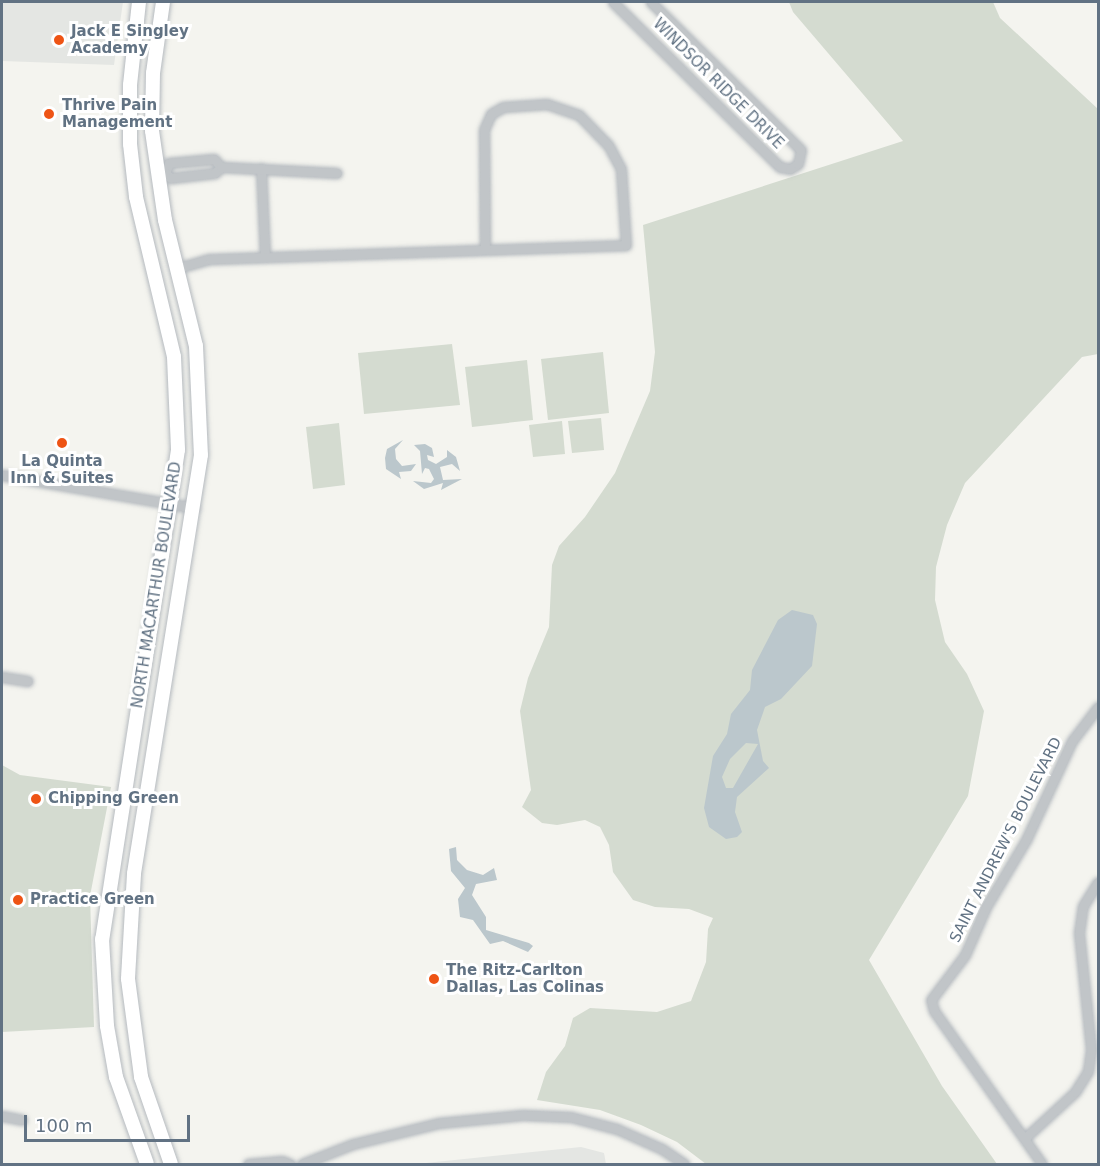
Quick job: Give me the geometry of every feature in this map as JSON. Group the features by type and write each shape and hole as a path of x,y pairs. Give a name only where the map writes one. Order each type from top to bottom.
{"main road":[{"name":"NORTH MACARTHUR BOULEVARD","path":"139,2 130,76 130,144 136,197 175,368 178,450 172,505 102,939 107,1026 116,1077 147,1164"},
{"name":"NORTH MACARTHUR BOULEVARD","path":"163,2 153,78 160,173 178,268 190,315 199,376 201,455 195,508 134,874 128,937 131,1023 141,1077 171,1164"},
{"path":"130,76 153,78"}],"street":[{"name":"WINDSOR RIDGE DRIVE","path":"613,2 780,167 790,169 798,164 801,150 651,2"},
{"path":"178,268 210,259 626,245 618,162 609,145 579,115 548,104 503,107 491,114 484,130 485,249"},
{"path":"221,167 214,159 169,162 160,173 171,178 215,173 221,167 337,173"},
{"path":"261,168 265,257"},
{"path":"2,475 195,508"},
{"path":"2,677 28,681"},
{"name":"SAINT ANDREW'S BOULEVARD","path":"1042,1164 934,1011 931,1000 965,955 986,907 1026,840 1072,741 1098,707"},
{"path":"1025,1138 1075,1092 1088,1071 1091,1049 1079,933 1083,906 1098,882"},
{"path":"302,1164 353,1144 439,1124 523,1115 571,1117 617,1129 662,1149 684,1164"},
{"path":"2,1116 22,1120"},
{"path":"248,1164 282,1161 290,1164"}],"shaded area":[{"name":"Jack E Singley Academy","path":"2,2 123,2 114,65 2,61"},
{"path":"789,2 993,2 1000,18 1098,109 1098,354 1082,357 965,483 947,525 936,567 935,600 945,642 967,674 984,711 968,796 869,960 942,1086 997,1164 706,1164 677,1142 641,1125 600,1110 537,1100 546,1072 565,1046 573,1018 590,1008 657,1012 691,1001 706,962 708,929 713,918 689,909 655,907 633,900 613,872 609,845 600,827 585,820 557,825 542,823 522,807 531,790 520,711 528,678 549,627 552,565 559,546 585,517 615,473 650,391 655,352 643,225 903,141 793,12"},
{"path":"452,344 460,405 364,414 358,353"},
{"path":"603,352 609,413 548,420 541,359"},
{"path":"527,360 533,420 472,427 465,367"},
{"path":"601,418 604,450 572,453 568,421"},
{"path":"562,421 565,454 533,457 529,425"},
{"path":"339,423 345,485 313,489 306,427"},
{"path":"403,440 395,449 396,459 402,466 416,464 411,471 399,472 401,479 386,469 385,458 387,449"},
{"path":"425,444 432,448 434,457 427,455 428,460 436,464 447,457 447,450 456,457 460,471 452,464 440,467 443,480 462,479 441,490 443,483 424,489 413,481 431,483 434,479 429,469 425,468 422,474 420,451 414,445"},
{"path":"792,610 813,615 817,624 812,666 781,699 765,707 757,730 763,761 769,768 737,797 735,812 742,832 737,837 726,839 709,827 704,808 713,756 727,734 731,714 750,690 752,670 778,620","holes":["746,743 758,744 733,788 726,788 722,777 730,759"]},
{"path":"2,765 20,775 111,787 90,896 94,1027 2,1032"},
{"path":"456,847 457,860 467,870 483,875 494,868 497,880 476,884 472,895 486,917 486,930 529,943 533,946 528,952 503,941 490,944 473,920 460,917 458,899 465,888 451,871 449,849"},
{"path":"581,1147 604,1153 606,1164 416,1164"}],"place":[{"name":"Jack E Singley Academy","path":"59,40"},
{"name":"Thrive Pain Management","path":"49,114"},
{"name":"La Quinta Inn & Suites","path":"62,443"},
{"name":"Chipping Green","path":"36,799"},
{"name":"Practice Green","path":"18,900"},
{"name":"The Ritz-Carlton Dallas, Las Colinas","path":"434,979"}]}
